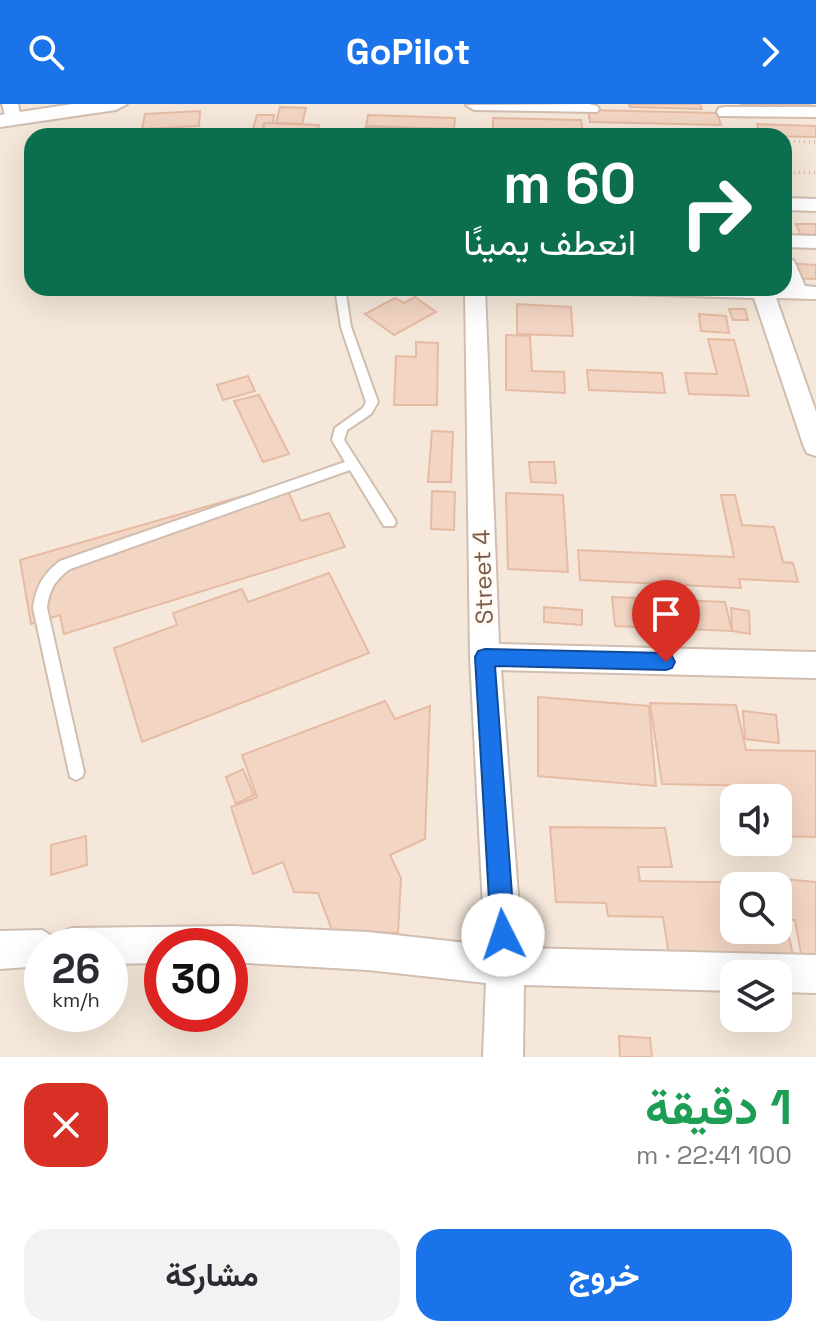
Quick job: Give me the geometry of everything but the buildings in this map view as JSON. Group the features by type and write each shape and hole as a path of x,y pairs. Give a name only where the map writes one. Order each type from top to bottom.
{"street":[{"path":"8,115 116,104"},
{"path":"477,128 474,105 591,106 594,128"},
{"path":"731,128 723,108 816,112"},
{"path":"792,204 816,205"},
{"path":"792,241 816,242"},
{"path":"792,273 806,293"},
{"name":"Street 4","path":"475,296 485,657 505,966 503,1057"},
{"path":"764,296 816,447"},
{"path":"485,657 816,665"},
{"path":"128,945 232,944 368,951 505,966 816,974"},
{"path":"0,950 24,949"}],"lane":[{"path":"341,296 346,327 372,402 367,411 341,428 338,440 389,522"},
{"path":"76,772 40,608 48,577 65,565 353,464"}],"path":[{"path":"792,141 816,142"},
{"path":"792,172 816,173"}],"shaded area":[{"path":"0,104 816,104 816,1057 0,1057"}],"route":[{"path":"503,935 485,657 666,662"}]}
